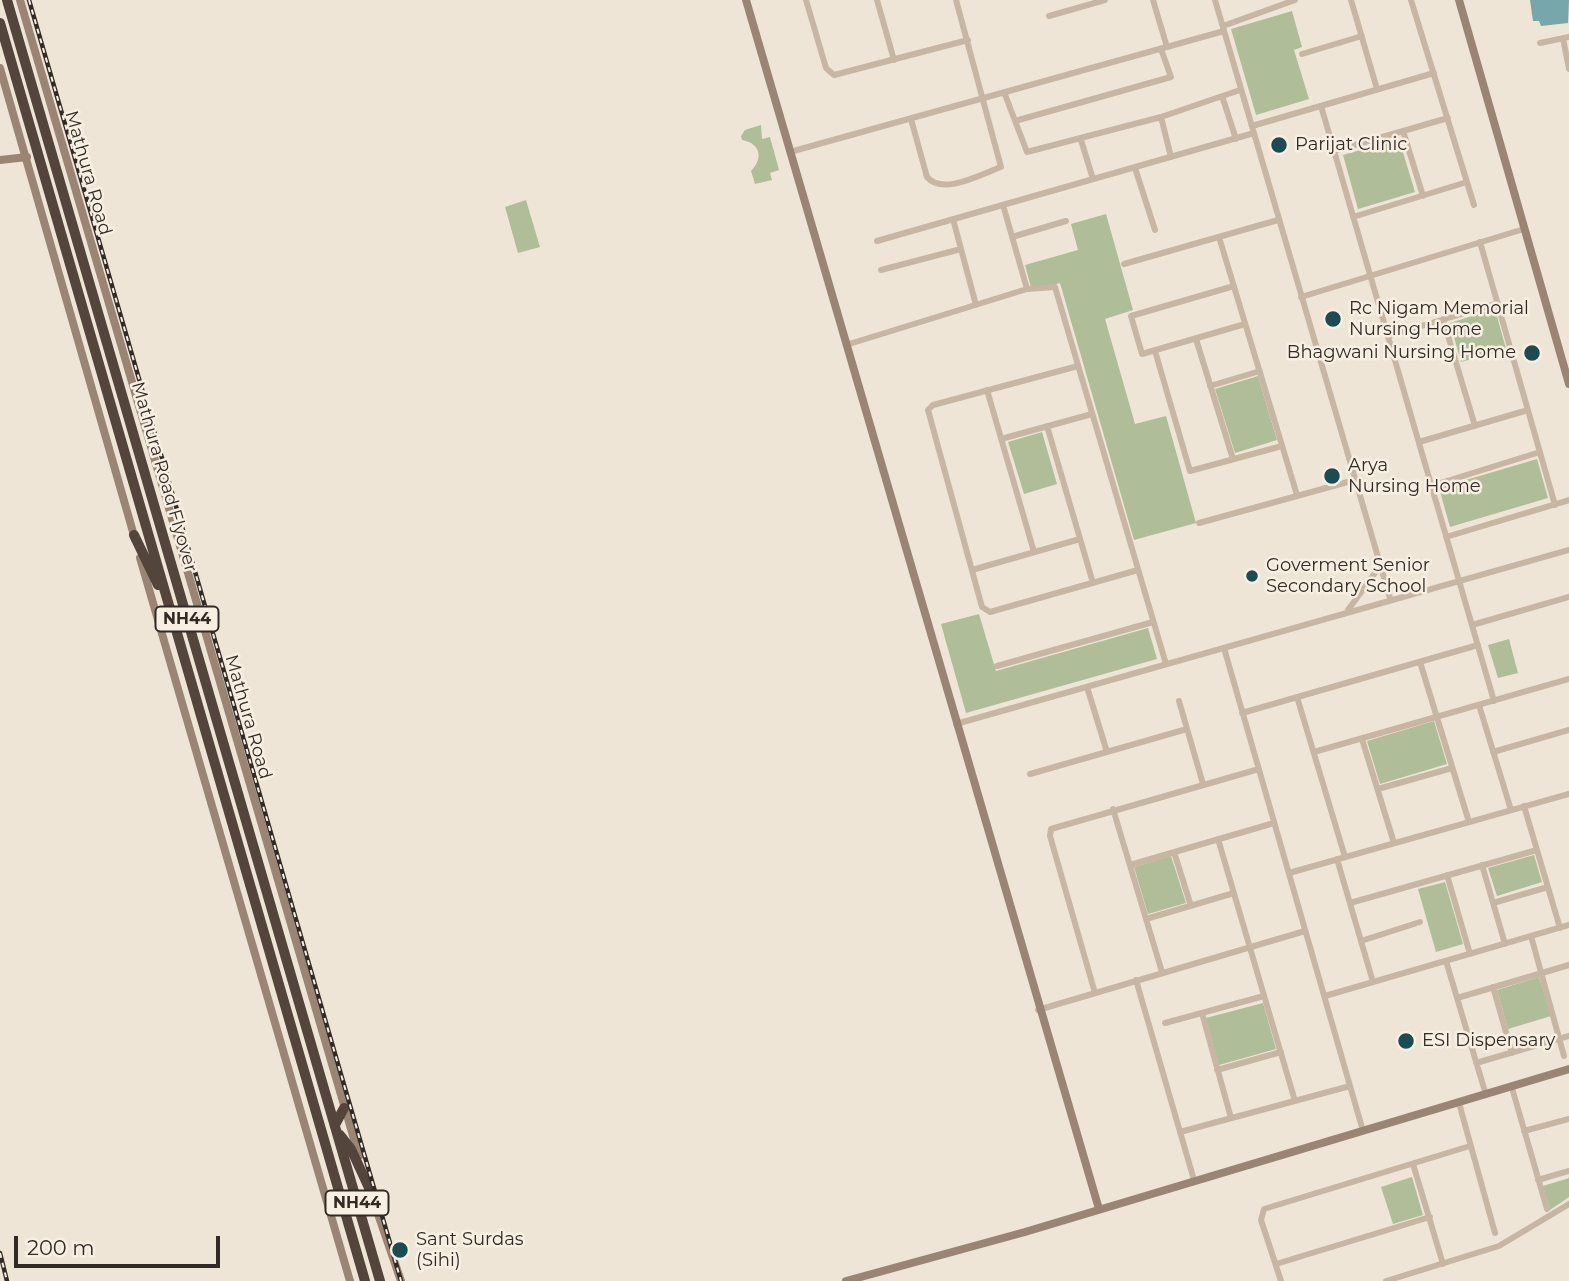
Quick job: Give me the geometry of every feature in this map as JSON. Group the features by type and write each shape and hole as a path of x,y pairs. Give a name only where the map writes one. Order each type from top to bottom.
{"highway":[{"name":"Mathura Road Flyover","path":"8,0 335,1128"},
{"name":"Mathura Road Flyover","path":"0,23 169,606"},
{"path":"134,535 169,606"},
{"name":"NH44","path":"169,606 365,1281"},
{"path":"344,1108 335,1128 351,1149 370,1190"},
{"name":"NH44","path":"335,1128 380,1281"}],"main road":[{"name":"Mathura Road","path":"20,0 344,1108 401,1281"},
{"path":"746,0 1038,1010 1099,1209"},
{"path":"1459,0 1569,384"},
{"path":"0,68 350,1281"},
{"path":"0,160 26,157"},
{"path":"846,1281 1569,1069"}],"street":[{"path":"806,0 829,73 834,75 968,40"},
{"path":"877,0 894,60"},
{"path":"911,119 927,177 932,184 945,186 1001,167 956,0"},
{"path":"1049,16 1105,0"},
{"path":"1015,121 1171,77 1153,0"},
{"path":"1215,0 1390,598"},
{"path":"790,152 1164,48 1224,29 1292,0"},
{"path":"1351,0 1377,89"},
{"path":"1411,0 1474,205"},
{"path":"1302,54 1362,36"},
{"path":"1540,43 1566,37 1569,69"},
{"path":"877,242 1236,139 1253,130 1321,106 1434,73"},
{"path":"1004,92 1027,152 1161,117 1240,90"},
{"path":"1222,96 1236,139"},
{"path":"1321,106 1494,701"},
{"path":"1161,117 1171,157"},
{"path":"1334,151 1448,118"},
{"path":"1403,131 1423,196"},
{"path":"1081,140 1093,179"},
{"path":"1135,168 1155,230"},
{"path":"1353,217 1468,182"},
{"path":"1003,205 1027,289"},
{"path":"953,219 976,305"},
{"path":"1124,264 1278,220"},
{"path":"1013,237 1066,221"},
{"path":"1301,297 1524,229"},
{"path":"1219,237 1297,495"},
{"path":"1480,242 1555,505"},
{"path":"881,270 961,249"},
{"path":"1234,286 1131,316 1142,354 1245,324"},
{"path":"846,345 1027,289 1055,287 1166,664"},
{"path":"1388,336 1498,303"},
{"path":"1443,319 1475,426"},
{"path":"1196,339 1233,460"},
{"path":"1155,351 1190,471 1282,446"},
{"path":"1078,366 933,405 928,410 982,607 986,612 1138,570"},
{"path":"1210,386 1260,371"},
{"path":"987,390 1034,552"},
{"path":"1419,442 1528,410"},
{"path":"1001,439 1092,414"},
{"path":"1046,426 1093,583"},
{"path":"1431,486 1540,452"},
{"path":"1199,523 1354,480"},
{"path":"1446,537 1569,500"},
{"path":"972,570 1080,539"},
{"path":"956,724 1390,598 1569,550"},
{"path":"1347,611 1380,566"},
{"path":"1472,625 1569,597"},
{"path":"997,666 1153,622"},
{"path":"1242,713 1478,645"},
{"path":"1224,648 1363,1131"},
{"path":"1420,662 1469,822"},
{"path":"1314,752 1569,679"},
{"path":"1087,687 1107,752"},
{"path":"1297,697 1345,857"},
{"path":"1179,701 1203,785"},
{"path":"1479,705 1511,810"},
{"path":"1030,774 1187,729"},
{"path":"1493,752 1569,730"},
{"path":"1362,738 1394,843"},
{"path":"1378,789 1452,768"},
{"path":"1095,993 1049,832 1056,826 1259,769"},
{"path":"1289,873 1569,794"},
{"path":"1524,806 1560,928"},
{"path":"1113,809 1162,972"},
{"path":"1130,865 1274,823"},
{"path":"1218,839 1294,1101"},
{"path":"1350,903 1537,850"},
{"path":"1174,852 1191,906"},
{"path":"1337,859 1373,982"},
{"path":"1482,865 1505,944"},
{"path":"1447,875 1470,954"},
{"path":"1493,903 1548,887"},
{"path":"1146,919 1234,893"},
{"path":"1361,941 1420,922"},
{"path":"1325,996 1569,925"},
{"path":"1038,1010 1250,945 1305,931"},
{"path":"1531,936 1564,1056"},
{"path":"1446,961 1486,1095"},
{"path":"1457,998 1569,965"},
{"path":"1136,980 1194,1180"},
{"path":"1493,987 1512,1053"},
{"path":"1165,1023 1264,996"},
{"path":"1202,1013 1231,1118"},
{"path":"1476,1063 1569,1037"},
{"path":"1217,1070 1280,1052"},
{"path":"1180,1132 1350,1086"},
{"path":"1512,1087 1546,1209"},
{"path":"1459,1102 1495,1233"},
{"path":"1524,1132 1569,1119"},
{"path":"1281,1281 1261,1220 1264,1209 1470,1146"},
{"path":"1413,1164 1443,1264"},
{"path":"1538,1180 1569,1171"},
{"path":"1387,1281 1499,1247 1569,1205"},
{"path":"1276,1264 1430,1217"}],"green space":[{"path":"1292,11 1302,47 1294,50 1309,99 1256,115 1231,29"},
{"path":"761,125 762,139 770,137 779,170 770,173 772,180 755,184 751,171 758,161 758,152 753,144 742,140 741,136 745,130"},
{"path":"1399,139 1415,192 1358,209 1343,155"},
{"path":"526,200 540,247 518,253 505,207"},
{"path":"1106,214 1133,310 1105,319 1135,424 1166,416 1196,523 1134,540 1060,283 1032,291 1025,265 1078,250 1071,224"},
{"path":"1495,309 1506,349 1461,362 1450,323"},
{"path":"1258,376 1277,440 1235,453 1215,389"},
{"path":"1042,432 1057,484 1024,494 1008,442"},
{"path":"1537,459 1548,498 1450,527 1439,488"},
{"path":"979,614 996,671 1148,628 1157,659 966,713 941,624"},
{"path":"1509,639 1518,673 1498,678 1488,645"},
{"path":"1434,721 1447,764 1380,784 1367,741"},
{"path":"1534,855 1542,882 1497,896 1488,868"},
{"path":"1171,856 1186,903 1148,914 1134,867"},
{"path":"1445,882 1463,944 1436,952 1418,889"},
{"path":"1539,977 1551,1016 1508,1029 1497,990"},
{"path":"1263,1003 1276,1049 1219,1065 1206,1018"},
{"path":"1412,1177 1423,1215 1393,1224 1381,1187"},
{"path":"1569,1178 1569,1197 1550,1210 1543,1186"}],"water":[{"path":"1530,0 1569,0 1568,23 1541,26 1539,21 1533,21"}],"railway":[{"path":"29,0 401,1281"},
{"path":"0,1253 7,1281"}],"place":[{"name":"Parijat Clinic","path":"1279,145"},
{"name":"Rc Nigam Memorial Nursing Home","path":"1333,319"},
{"name":"Bhagwani Nursing Home","path":"1532,353"},
{"name":"Arya Nursing Home","path":"1332,476"},
{"name":"Goverment Senior Secondary School","path":"1252,576"},
{"name":"ESI Dispensary","path":"1406,1041"},
{"name":"Sant Surdas (Sihi)","path":"400,1250"}]}
